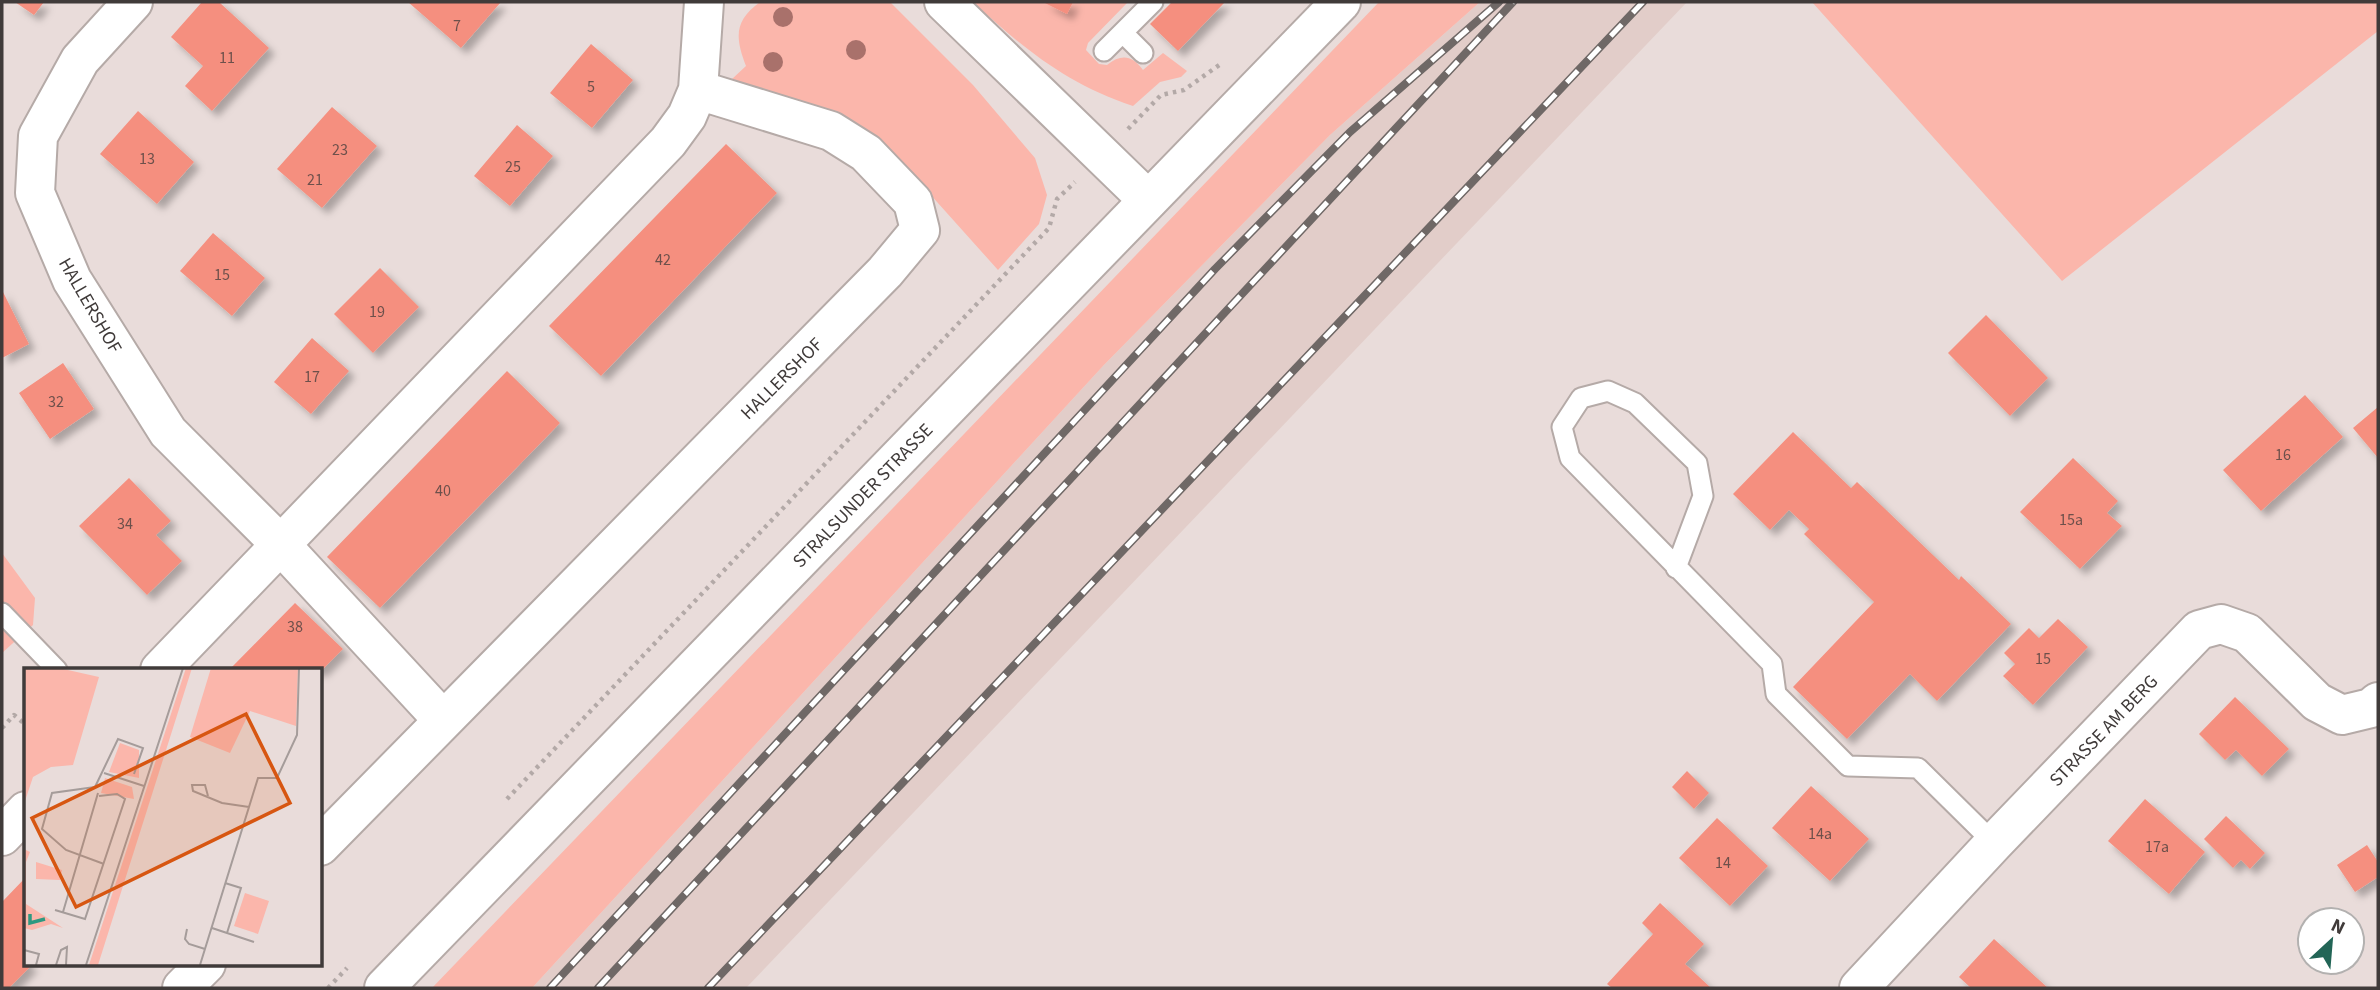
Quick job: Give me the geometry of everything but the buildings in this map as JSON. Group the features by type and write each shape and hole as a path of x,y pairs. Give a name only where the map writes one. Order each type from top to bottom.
{"street":[{"name":"HALLERSHOF","path":"133,2 80,60 38,136 35,193 72,280 168,432 280,544 443,720"},
{"path":"162,668 668,142 687,116 698,90 704,2"},
{"path":"944,2 1148,200"},
{"name":"STRALSUNDER STRASSE","path":"384,988 1341,2"},
{"name":"HALLERSHOF","path":"322,844 885,272 920,230 913,202 866,153 831,131 698,90"},
{"name":"STRASSE AM BERG","path":"1859,988 2199,630 2221,624 2248,633 2317,702 2342,715 2371,708 2378,702"},
{"path":"2,836 24,812"},
{"path":"182,988 205,965"}],"lane":[{"path":"1104,51 1153,2"},
{"path":"1122,33 1143,53"},
{"path":"1676,568 1703,496 1697,463 1635,403 1608,391 1581,398 1562,426 1570,458 1676,568 1772,664 1776,694 1848,766 1918,768 1994,843"},
{"path":"2,613 55,668"}],"path":[{"path":"501,806 1049,228 1057,199 1161,95 1184,90 1228,57"},
{"path":"2,728 14,715 24,723"},
{"path":"328,988 348,968"}],"shaded area":[{"path":"760,2 890,2 973,85 1035,158 1047,195 1039,224 998,270 903,164 864,132 744,89 732,79 746,66 739,38 741,23"},
{"path":"973,2 1128,2 1088,43 1086,50 1099,64 1107,65 1117,59 1126,58 1135,61 1143,70 1163,53 1187,71 1181,77 1160,82 1133,106 1087,87 1047,63"},
{"path":"1379,2 1480,2 1330,135 1103,366 532,988 432,988"},
{"path":"1480,2 1687,2 746,988 532,988 1103,366 1330,135"},
{"path":"1812,2 2378,2 2378,31 2062,281"},
{"path":"2,553 35,598 33,625 2,653"}],"railway":[{"path":"550,988 1215,269 1350,132 1499,2"},
{"path":"598,988 1513,2"},
{"path":"708,988 1643,2"}]}
